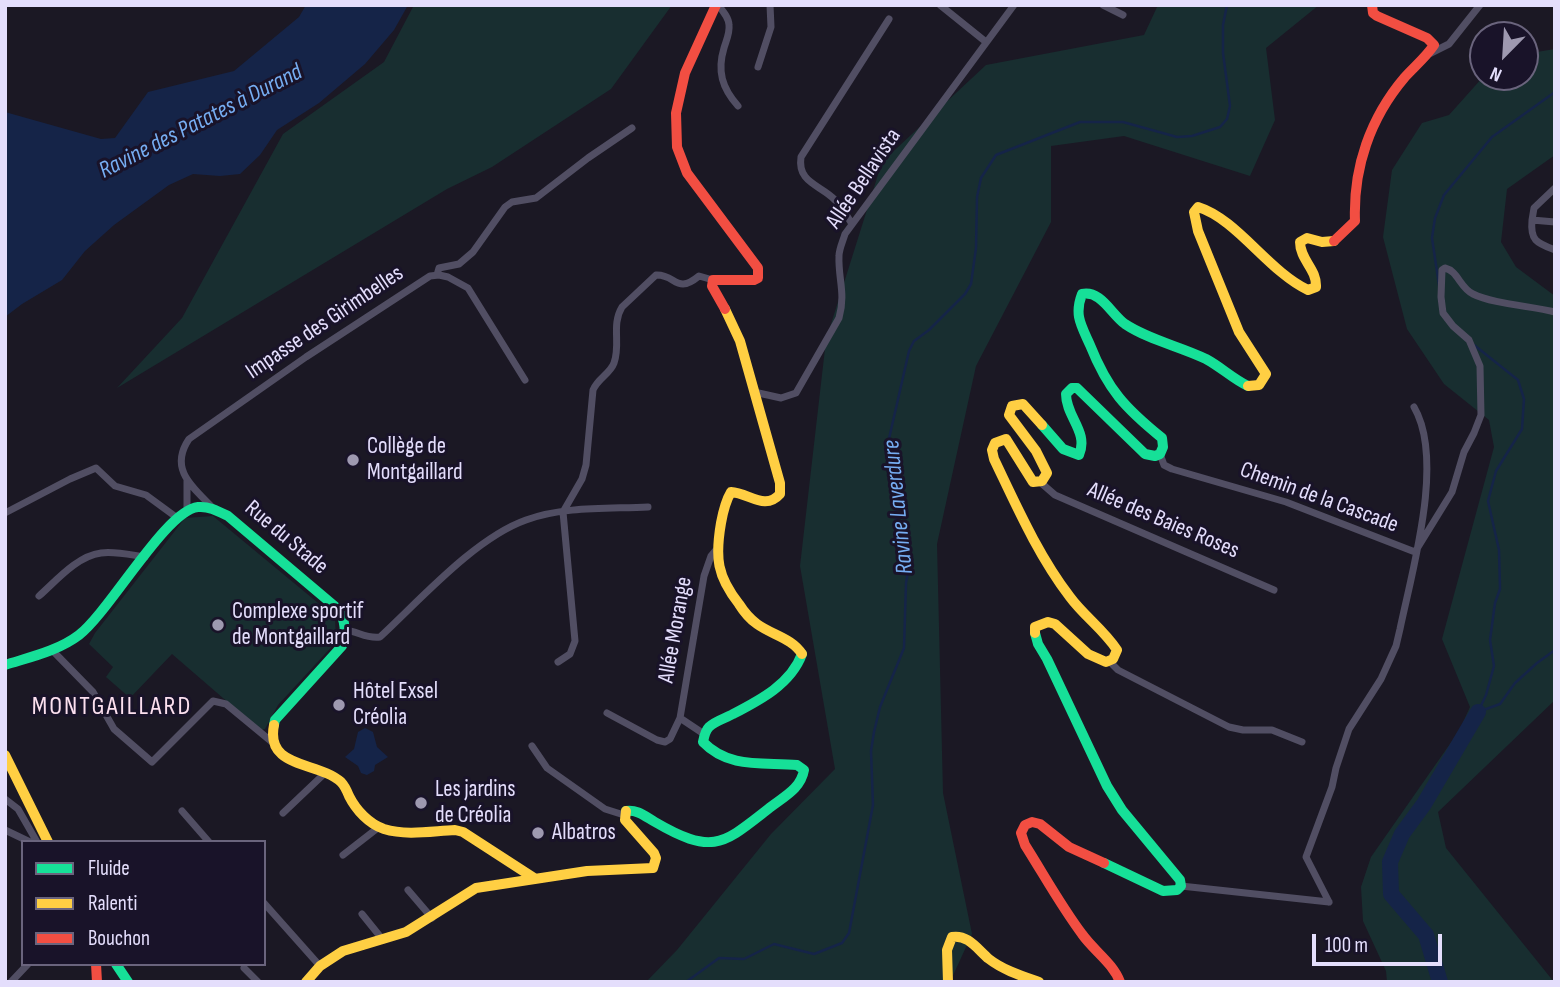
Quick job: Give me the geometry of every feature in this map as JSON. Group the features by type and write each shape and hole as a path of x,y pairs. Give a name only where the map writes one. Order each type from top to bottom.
{"street":[{"path":"558,662 570,654 575,641 563,512 582,479 588,450 593,390 597,380 614,362 615,321 622,307 656,275 665,275 682,284 689,284 699,276 713,280 727,278 751,282 758,278 759,273 750,256 687,173 677,147 676,113 685,73 717,5 727,17 730,26 721,60 721,78 730,97 738,106"},
{"path":"758,67 771,27 770,5"},
{"path":"940,5 986,42"},
{"name":"Allée Bellavista","path":"754,392 781,398 796,393 839,318 843,290 839,256 845,234 1014,5"},
{"path":"1103,5 1123,15"},
{"path":"1181,886 1176,874 1122,810 1094,764 1039,648 1034,634 1035,627 1042,623 1055,624 1096,660 1110,662 1116,656 1110,639 1071,599 1035,547 992,450 995,443 1006,439 1013,446 1024,472 1033,482 1045,479 1047,473 1036,451 1013,424 1009,415 1012,406 1023,404 1031,410 1061,448 1070,455 1079,455 1083,448 1083,438 1064,402 1066,394 1072,388 1083,392 1145,454 1155,457 1160,454 1163,447 1162,438 1141,422 1115,394 1102,375 1077,308 1082,294 1088,292 1095,293 1119,320 1142,333 1213,363 1248,386 1256,387 1263,382 1266,374 1239,332 1198,231 1194,212 1203,206 1211,210 1289,278 1306,289 1316,287 1317,278 1300,251 1300,242 1307,237 1321,243 1330,243 1342,237 1355,221 1360,159 1373,127 1389,98 1434,45 1427,38 1377,16 1373,13 1372,5"},
{"path":"1429,54 1449,44 1480,5"},
{"path":"852,224 835,199 806,179 800,169 801,157 889,19"},
{"path":"437,275 439,268 459,264 473,252 505,207 512,202 537,198 632,128"},
{"path":"1555,188 1534,208 1532,220 1533,238 1541,245 1555,250"},
{"path":"1532,220 1555,222"},
{"name":"Chemin de la Cascade","path":"1160,454 1164,465 1172,469 1286,502 1415,552 1452,492 1464,452 1480,415 1479,366 1469,340 1443,313 1443,270 1445,268 1453,271 1461,284 1472,294 1555,312"},
{"name":"Impasse des Girimbelles","path":"187,509 187,479 180,463 182,451 189,439 306,356 430,276 450,278 468,288 524,380"},
{"path":"624,816 626,811 634,810 695,841 720,841 733,836 803,779 804,770 797,765 739,763 717,755 703,742 709,727 777,686 797,666 802,653 794,644 753,622 720,576 716,550 725,502 731,492 743,493 767,503 774,501 780,494 736,329 713,290 713,280"},
{"path":"1120,982 1117,971 1080,932 1025,845 1021,833 1025,825 1032,822 1040,824 1069,847 1163,891 1171,891 1181,886 1329,902 1306,857 1332,787 1349,729 1381,679 1396,646 1423,516 1426,456 1423,427 1414,407"},
{"path":"5,513 96,468 115,486 146,495 176,517"},
{"path":"187,479 214,509"},
{"name":"Allée des Baies Roses","path":"1040,482 1055,495 1274,590"},
{"name":"Rue du Stade","path":"187,509 204,507 228,516 338,609 343,615 346,630"},
{"path":"534,878 463,832 455,830 399,833 379,827 358,808 342,784 285,757 277,750 271,735 275,720 338,652 346,630 369,638 380,637 468,556 498,534 526,520 563,512 648,507"},
{"path":"5,665 51,649 80,634 97,618 176,517 187,509"},
{"name":"Allée Morange","path":"607,713 657,740 665,742 670,739 680,718 704,576 711,555 716,550"},
{"path":"39,596 75,565 96,554 107,552 145,557"},
{"path":"51,649 93,692 114,729 152,762 213,701 226,704 273,743"},
{"path":"1110,662 1118,670 1229,727 1272,730 1302,742"},
{"name":"Allée Morange","path":"680,718 705,734"},
{"path":"306,982 320,966 343,951 406,932 476,888 587,871 646,870 653,867 656,858 654,853 624,816 605,809 547,768 532,747"},
{"path":"5,755 47,840"},
{"path":"282,813 324,774"},
{"path":"5,799 18,809 36,840"},
{"path":"182,811 207,840"},
{"path":"343,855 379,827"},
{"path":"5,830 26,840"},
{"path":"408,890 432,918"},
{"path":"266,905 320,966"},
{"path":"362,914 383,940"},
{"path":"948,982 946,948 950,941 957,937 965,938 991,960 1039,982"},
{"path":"11,982 25,966"},
{"path":"117,966 128,982"},
{"path":"244,968 258,982"}],"green space":[{"path":"414,5 672,5 611,89 492,167 447,189 117,388 182,318 283,134 384,62"},
{"path":"1158,5 1319,5 1266,48 1275,120 1250,176 1124,136 1051,146 1051,222 976,366 937,544 943,793 972,934 950,982 646,982 677,950 771,834 835,769 800,566 826,340 882,162 986,65 1144,35"},
{"path":"1555,49 1555,155 1507,189 1501,242 1516,267 1555,296 1555,700 1438,812 1446,848 1554,982 1387,982 1386,971 1363,921 1361,887 1371,857 1459,731 1470,707 1442,639 1494,447 1489,420 1444,384 1407,329 1383,237 1392,170 1422,123 1449,115 1470,91 1539,91 1539,52"},
{"name":"Complexe sportif de Montgaillard","path":"213,516 335,617 336,642 278,705 265,729 260,730 172,654 130,698 106,677 113,667 89,644 185,518"}],"water":[{"name":"Ravine des Patates à Durand","path":"306,5 408,5 394,30 365,64 319,103 277,130 260,155 240,174 193,174 169,185 114,225 85,251 62,280 5,317 5,112 101,139 115,138 148,92 234,71 299,17"},
{"path":"365,728 373,732 377,747 388,757 375,765 374,771 367,775 361,773 358,766 345,757 354,749 358,732"}],"waterway":[{"name":"Ravine Laverdure","path":"686,982 719,958 744,959 774,944 814,954 842,943 849,933 873,805 871,751 874,732 880,707 904,648 909,567 897,526 888,443 909,351 914,341 929,330 965,294 971,284 976,248 977,197 981,178 996,155 1080,122 1123,122 1177,137 1192,136 1220,127 1227,119 1230,106 1223,53 1223,25 1227,5"},
{"path":"1439,285 1432,238 1435,218 1444,195 1492,137 1555,92"},
{"path":"1474,345 1518,380 1524,399 1522,429 1496,471 1488,501 1499,550 1500,589 1495,603 1490,640 1494,666 1478,712"},
{"path":"1478,712 1500,704 1515,683 1555,650"},
{"path":"1440,982 1426,935 1391,894 1390,862 1402,834 1424,804 1478,712"}],"traffic: fast":[{"path":"1042,425 1063,449 1079,455 1081,439 1069,410 1066,394 1072,388 1077,388 1145,454 1155,456 1160,454 1163,447 1162,438 1119,397 1097,361 1080,320 1082,294 1100,299 1134,330 1206,359 1248,386"},
{"path":"5,665 53,649 79,635 92,623 170,525 185,512 198,507 210,508 228,516 338,609 343,618 345,631 342,646 275,720 274,725"},
{"path":"1035,633 1107,786 1122,810 1180,880 1181,886 1177,890 1163,891 1104,863"},
{"path":"626,811 638,812 675,833 692,839 718,841 742,829 792,791 800,782 804,770 797,765 735,760 713,751 703,742 711,725 774,690 790,674 802,654"},
{"path":"117,966 128,982"}],"traffic: slow":[{"path":"1248,386 1259,385 1266,374 1239,332 1198,231 1194,212 1198,207 1226,222 1279,271 1308,290 1316,287 1316,281 1300,242 1307,238 1322,242 1334,241"},
{"path":"725,309 740,341 780,483 780,494 774,499 763,501 731,492 721,523 718,546 722,575 732,594 754,622 793,644 802,654"},
{"path":"1035,633 1035,627 1048,622 1055,624 1088,654 1106,662 1113,659 1117,650 1058,581 994,459 992,450 995,443 1006,439 1033,482 1042,481 1047,473 1036,451 1009,415 1012,406 1023,404 1042,425"},
{"path":"274,725 273,739 277,750 285,757 320,770 341,782 355,806 373,824 402,832 463,832 534,878"},
{"path":"5,755 47,840"},
{"path":"306,982 320,966 343,951 406,932 476,888 587,871 653,868 656,858 654,853 625,820 626,811"},
{"path":"948,982 947,950 952,937 968,940 1000,966 1039,982"}],"traffic: jam":[{"path":"716,5 685,73 676,113 677,147 687,173 758,268 758,278 754,280 713,280 712,286 725,309"},
{"path":"1334,241 1355,221 1361,163 1366,144 1382,109 1405,77 1434,45 1427,38 1377,16 1373,13 1372,5"},
{"path":"1104,863 1069,847 1040,824 1032,822 1025,825 1021,833 1025,845 1067,912 1113,969 1120,982"},
{"path":"96,966 97,982"}],"place":[{"name":"Collège de Montgaillard","path":"353,460"},
{"name":"Complexe sportif de Montgaillard","path":"218,625"},
{"name":"Hôtel Exsel Créolia","path":"339,705"},
{"name":"Les jardins de Créolia","path":"421,803"},
{"name":"Albatros","path":"538,833"}],"district":[{"name":"MONTGAILLARD","path":"112,707"}]}
